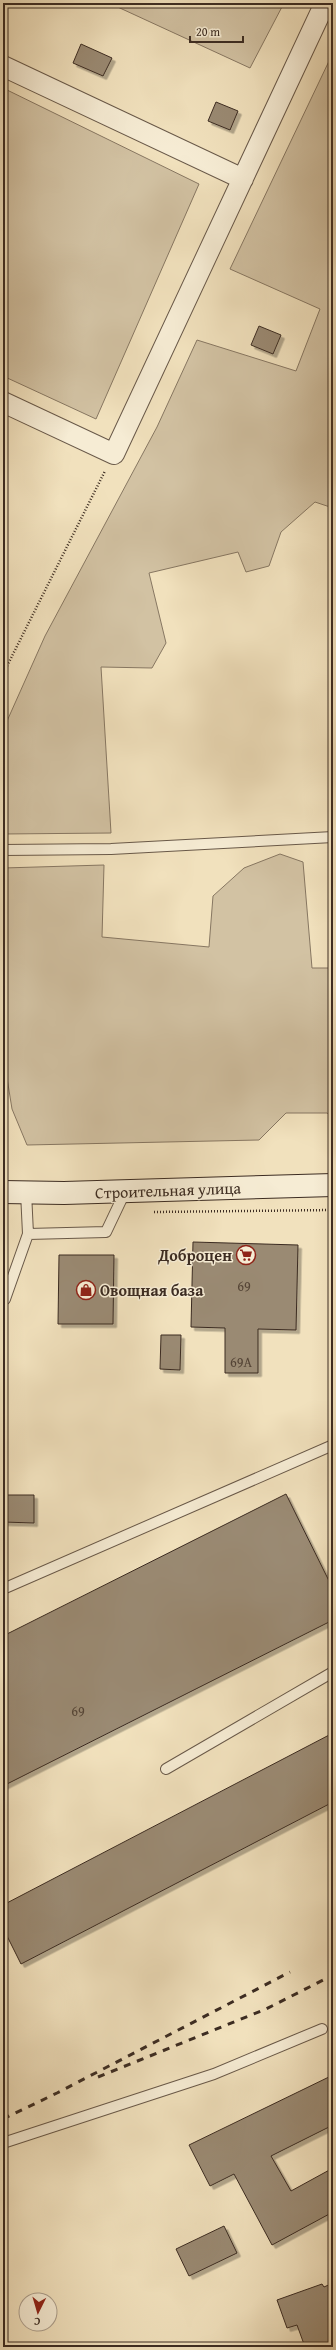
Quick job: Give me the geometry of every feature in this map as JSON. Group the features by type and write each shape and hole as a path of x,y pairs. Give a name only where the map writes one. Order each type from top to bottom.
{"street":[{"path":"3,402 114,454 325,3"},
{"path":"3,66 243,179"},
{"name":"Строительная улица","path":"3,1192 125,1192 333,1185"}],"lane":[{"path":"3,850 111,849 333,837"},
{"path":"3,1299 5,1299 28,1234 26,1192"},
{"path":"28,1234 106,1232 125,1192"},
{"path":"3,1589 333,1445"},
{"path":"166,1769 333,1672"},
{"path":"3,2143 214,2074 322,2029"}],"path":[{"path":"3,674 114,454"},
{"path":"147,1212 333,1210"}],"shaded area":[{"path":"109,3 284,3 250,68"},
{"path":"330,59 333,60 333,508 315,502 281,532 269,566 246,572 238,552 149,573 166,643 152,668 101,667 111,833 3,834 3,730 45,636 157,427 197,340 296,371 320,309 230,269"},
{"path":"3,88 199,184 96,419 3,376"},
{"path":"280,854 303,862 312,968 333,968 333,1117 327,1113 286,1113 259,1140 27,1145 12,1109 3,1053 3,868 104,865 102,937 209,947 213,896 244,868"}],"building":[{"path":"81,44 112,58 103,76 73,63"},
{"path":"216,102 238,111 230,130 208,121"},
{"path":"259,326 281,335 273,354 251,345"},
{"path":"193,1242 298,1245 296,1330 258,1329 258,1373 225,1373 225,1328 191,1327"},
{"name":"Овощная база","path":"59,1255 114,1255 113,1324 58,1324"},
{"path":"161,1335 181,1335 180,1370 160,1369"},
{"path":"286,1494 333,1589 333,1620 3,1786 3,1636"},
{"path":"3,1495 34,1495 34,1523 3,1522"},
{"path":"333,1733 333,1802 21,1964 3,1928 3,1905"},
{"path":"333,2075 333,2125 271,2156 291,2191 333,2168 333,2212 272,2245 234,2174 210,2186 189,2145"},
{"path":"224,2226 237,2253 189,2276 176,2249"},
{"path":"333,2283 333,2347 305,2347 297,2325 287,2328 277,2300 322,2284 324,2287"}],"railway":[{"path":"3,2119 57,2093 290,1972"},
{"path":"98,2077 266,2009 333,1975"}],"place":[{"name":"Доброцен","path":"246,1255"},
{"name":"Овощная база","path":"86,1290"}]}
